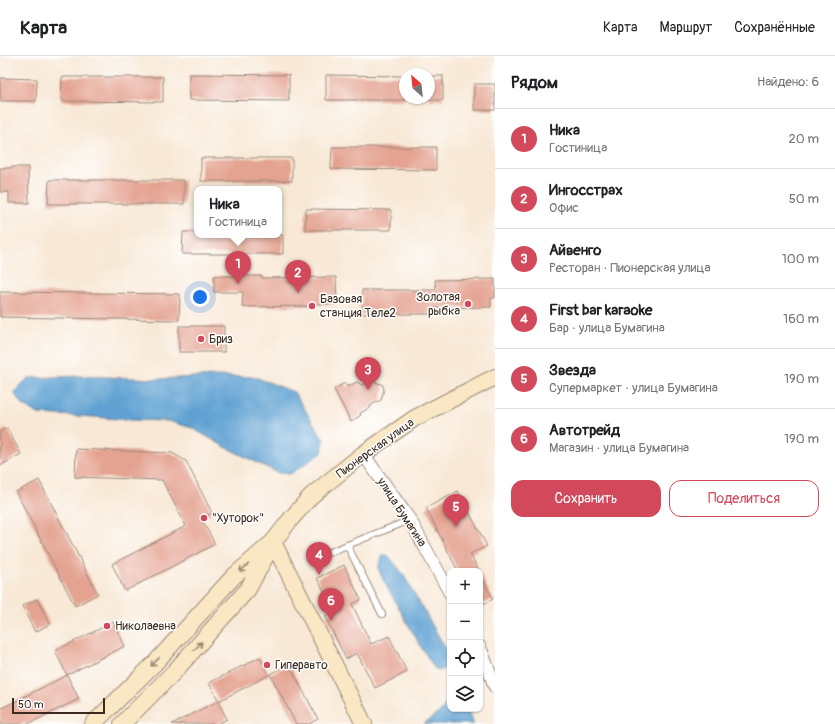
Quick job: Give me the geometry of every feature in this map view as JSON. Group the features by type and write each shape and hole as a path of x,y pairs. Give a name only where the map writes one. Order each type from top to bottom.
{"main road":[{"name":"Пионерская улица","path":"122,724 174,672 248,590 273,542 311,496 363,454 415,418 495,377"},
{"name":"Пионерская улица","path":"93,724 155,663 233,578 273,542"},
{"path":"273,542 364,724"}],"street":[{"name":"улица Бумагина","path":"363,454 410,520 447,588"},
{"path":"483,656 495,687"}],"lane":[{"path":"320,556 410,520"},
{"path":"347,545 382,614"}],"water":[{"path":"80,376 159,379 214,376 255,377 294,392 324,440 322,453 290,474 278,473 225,447 192,428 168,421 38,414 21,404 14,392 28,378"},
{"path":"383,555 388,555 403,574 446,649 447,667 440,671 435,669 384,582 378,568"},
{"path":"447,702 447,712 468,712 474,724 424,724 440,712"}],"building":[{"path":"189,74 289,75 289,101 189,100"},
{"path":"326,75 399,76 399,100 326,100"},
{"path":"435,76 443,76 443,100 435,100"},
{"path":"62,77 163,77 163,102 61,101"},
{"path":"0,78 37,79 36,101 0,101"},
{"path":"474,84 495,84 495,110 474,110"},
{"path":"332,147 436,147 436,170 331,169"},
{"path":"201,158 292,158 292,181 201,181"},
{"path":"28,167 29,203 9,203 9,192 0,192 0,168"},
{"path":"49,180 184,180 184,204 48,204"},
{"path":"306,209 391,210 391,230 305,230"},
{"path":"183,232 194,232 194,238 282,238 283,235 283,254 182,254"},
{"path":"214,276 262,276 262,278 336,277 337,304 314,304 314,306 242,307 243,292 214,292"},
{"path":"495,279 495,298 491,298 491,307 435,308 435,314 362,314 362,290 436,290 435,280"},
{"path":"0,292 180,294 179,320 0,317"},
{"name":"Бриз","path":"179,326 224,326 224,352 179,352"},
{"path":"370,381 382,384 384,389 381,400 360,413 361,415 351,422 334,389 345,383 347,387 357,382 362,385"},
{"path":"7,428 21,454 0,466 0,432"},
{"path":"76,449 172,453 186,461 212,513 201,518 215,544 125,591 112,564 186,526 162,480 75,477"},
{"path":"39,480 98,594 75,606 16,492"},
{"path":"458,491 487,546 470,554 477,568 456,568 426,508"},
{"path":"344,565 361,600 352,604 371,644 389,636 407,672 375,688 357,653 346,659 325,616 334,611 317,578"},
{"path":"483,579 493,599 483,604"},
{"path":"37,599 50,624 35,632 22,606"},
{"path":"113,622 125,646 67,675 55,651"},
{"path":"260,657 269,675 219,701 209,683"},
{"path":"289,664 318,719 309,724 296,724 270,674"},
{"path":"67,675 79,699 28,724 0,724 0,709"},
{"path":"218,701 227,719 217,724 172,724"}],"place":[{"name":"Ника","path":"238,284"},
{"name":"Ингосстрах","path":"298,293"},
{"name":"Золотая рыбка","path":"468,304"},
{"name":"Базовая станция Теле2","path":"312,306"},
{"name":"Бриз","path":"201,339"},
{"name":"Айвенго","path":"368,390"},
{"name":"\"Хуторок\"","path":"204,518"},
{"name":"Звезда","path":"456,527"},
{"name":"First bar karaoke","path":"319,575"},
{"name":"Автотрейд","path":"331,621"},
{"name":"Николаевна","path":"107,626"},
{"name":"Гиперавто","path":"267,665"}]}
